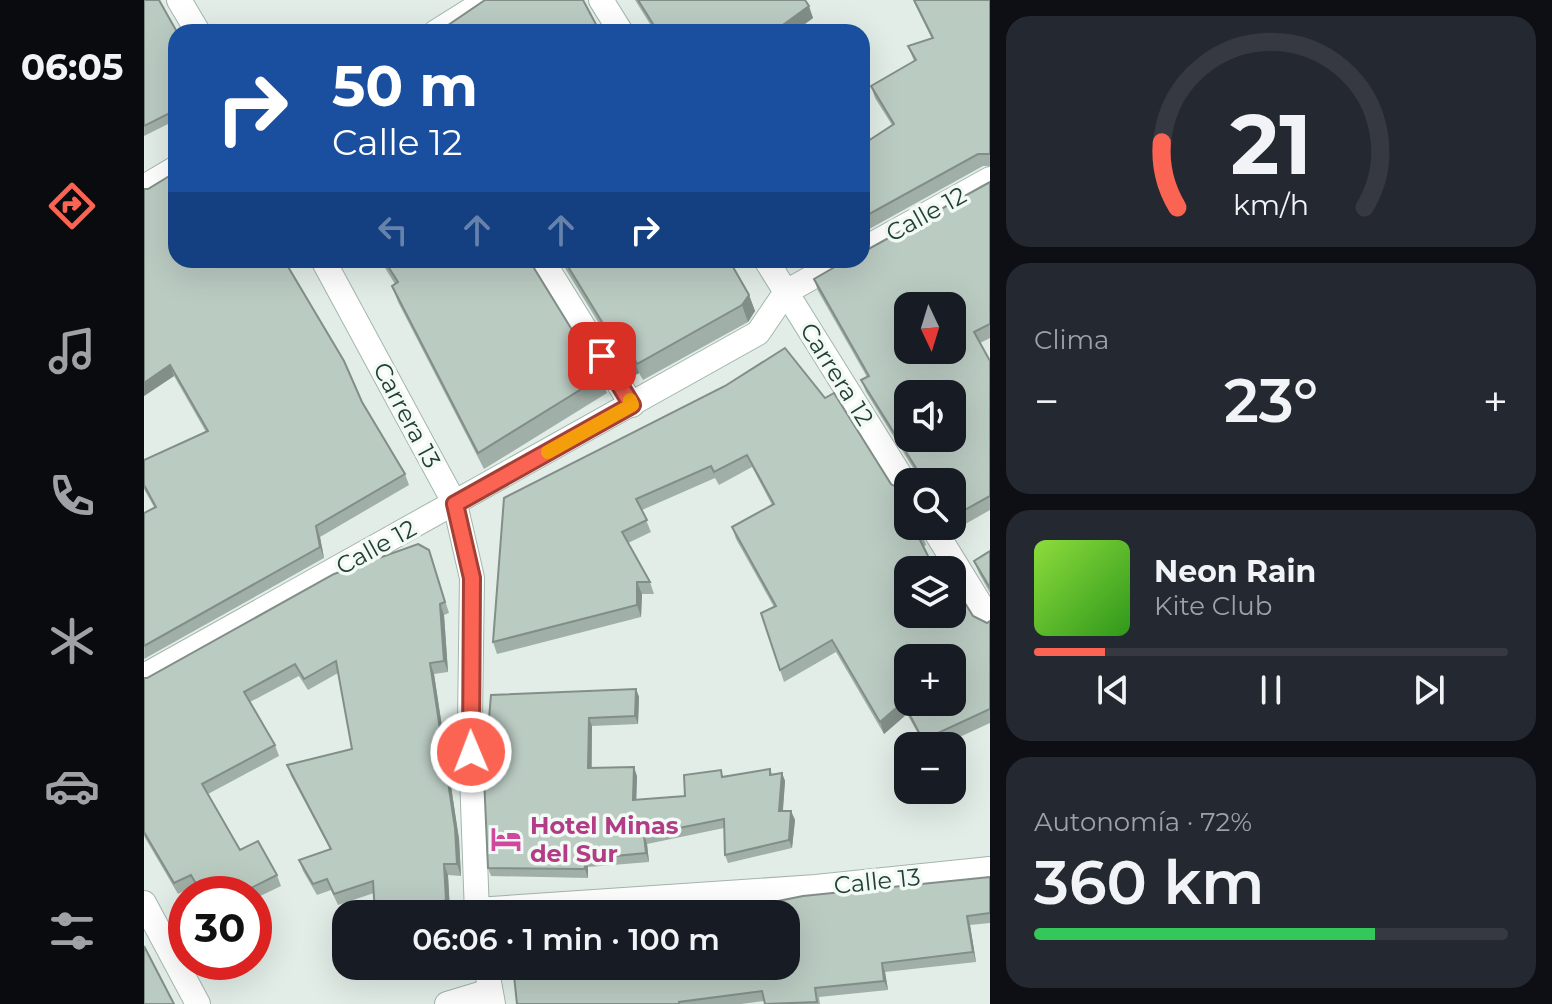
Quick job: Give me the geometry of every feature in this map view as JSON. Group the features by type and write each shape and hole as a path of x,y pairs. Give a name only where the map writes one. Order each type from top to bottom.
{"street":[{"path":"179,0 193,24"},
{"path":"449,24 487,0"},
{"path":"601,0 616,24"},
{"path":"144,187 168,173"},
{"name":"Calle 12","path":"870,246 990,179"},
{"name":"Carrera 13","path":"327,268 455,504 472,578 470,720 477,900"},
{"path":"547,268 632,405"},
{"name":"Carrera 12","path":"771,268 896,468"},
{"name":"Calle 12","path":"144,676 758,333 786,292 829,268"},
{"path":"941,540 990,620"},
{"name":"Calle 13","path":"640,900 816,887 990,869"},
{"path":"144,903 198,1004"},
{"path":"447,1004 491,997"}],"building":[{"path":"144,0 159,0 172,24 168,24 168,114 144,126"},
{"path":"485,0 583,0 596,24 450,24"},
{"path":"638,0 805,0 809,6 784,24 653,24"},
{"path":"914,0 990,0 990,154 978,154 870,214 870,140 894,124 871,86 916,60 908,46 933,38"},
{"path":"168,177 168,268 289,268 344,361 362,402 405,474 316,526 320,547 144,646 144,513 156,507 144,485 144,460 208,431 170,365 144,383 144,189"},
{"path":"990,182 990,324 974,332 990,361 990,496 966,509 966,468 916,468 906,452 966,452 966,380 894,380 894,433 861,380 869,376 814,279 833,268 870,268 870,248"},
{"path":"389,268 534,268 601,377 478,453 392,286 398,282"},
{"path":"569,268 734,268 749,295 742,305 637,364 633,356 626,361"},
{"path":"785,348 825,398 834,393 894,486 894,540 920,540 928,556 894,556 894,628 966,628 966,605 973,616 987,623 990,621 990,709 940,732 919,732 910,716 966,716 966,644 894,644 894,710 880,722 832,640 780,670 761,613 776,606 732,527 774,504 747,455 714,472 711,466 636,499 647,520 622,532 650,582 637,582 637,605 493,642 504,498 725,386"},
{"path":"418,544 429,550 445,602 440,604 444,661 430,663 455,828 457,864 444,864 446,900 374,900 373,881 334,894 327,879 313,884 299,860 331,849 287,765 352,749 336,661 304,679 295,664 244,692 275,745 202,784 240,850 258,841 277,875 272,878 170,876 144,832 144,678 334,574"},
{"path":"990,551 990,588 974,561"},
{"path":"636,689 635,716 589,718 588,768 634,767 633,800 685,796 684,775 721,770 722,777 770,769 770,775 782,773 779,811 791,811 789,840 725,855 724,819 644,835 646,853 584,859 585,869 488,868 484,777 491,695"},
{"path":"990,877 990,913 967,916 973,952 882,963 884,981 815,988 817,1002 765,1004 762,991 679,1004 517,1004 514,980 800,980 800,900 783,900"},
{"path":"144,946 174,1004 144,1004"}],"slow traffic":[{"path":"548,452 632,405 630,400"}],"place":[{"name":"Hotel Minas del Sur","path":"506,839"}],"route":[{"path":"471,752 472,578 455,504 632,405 602,356"}]}
